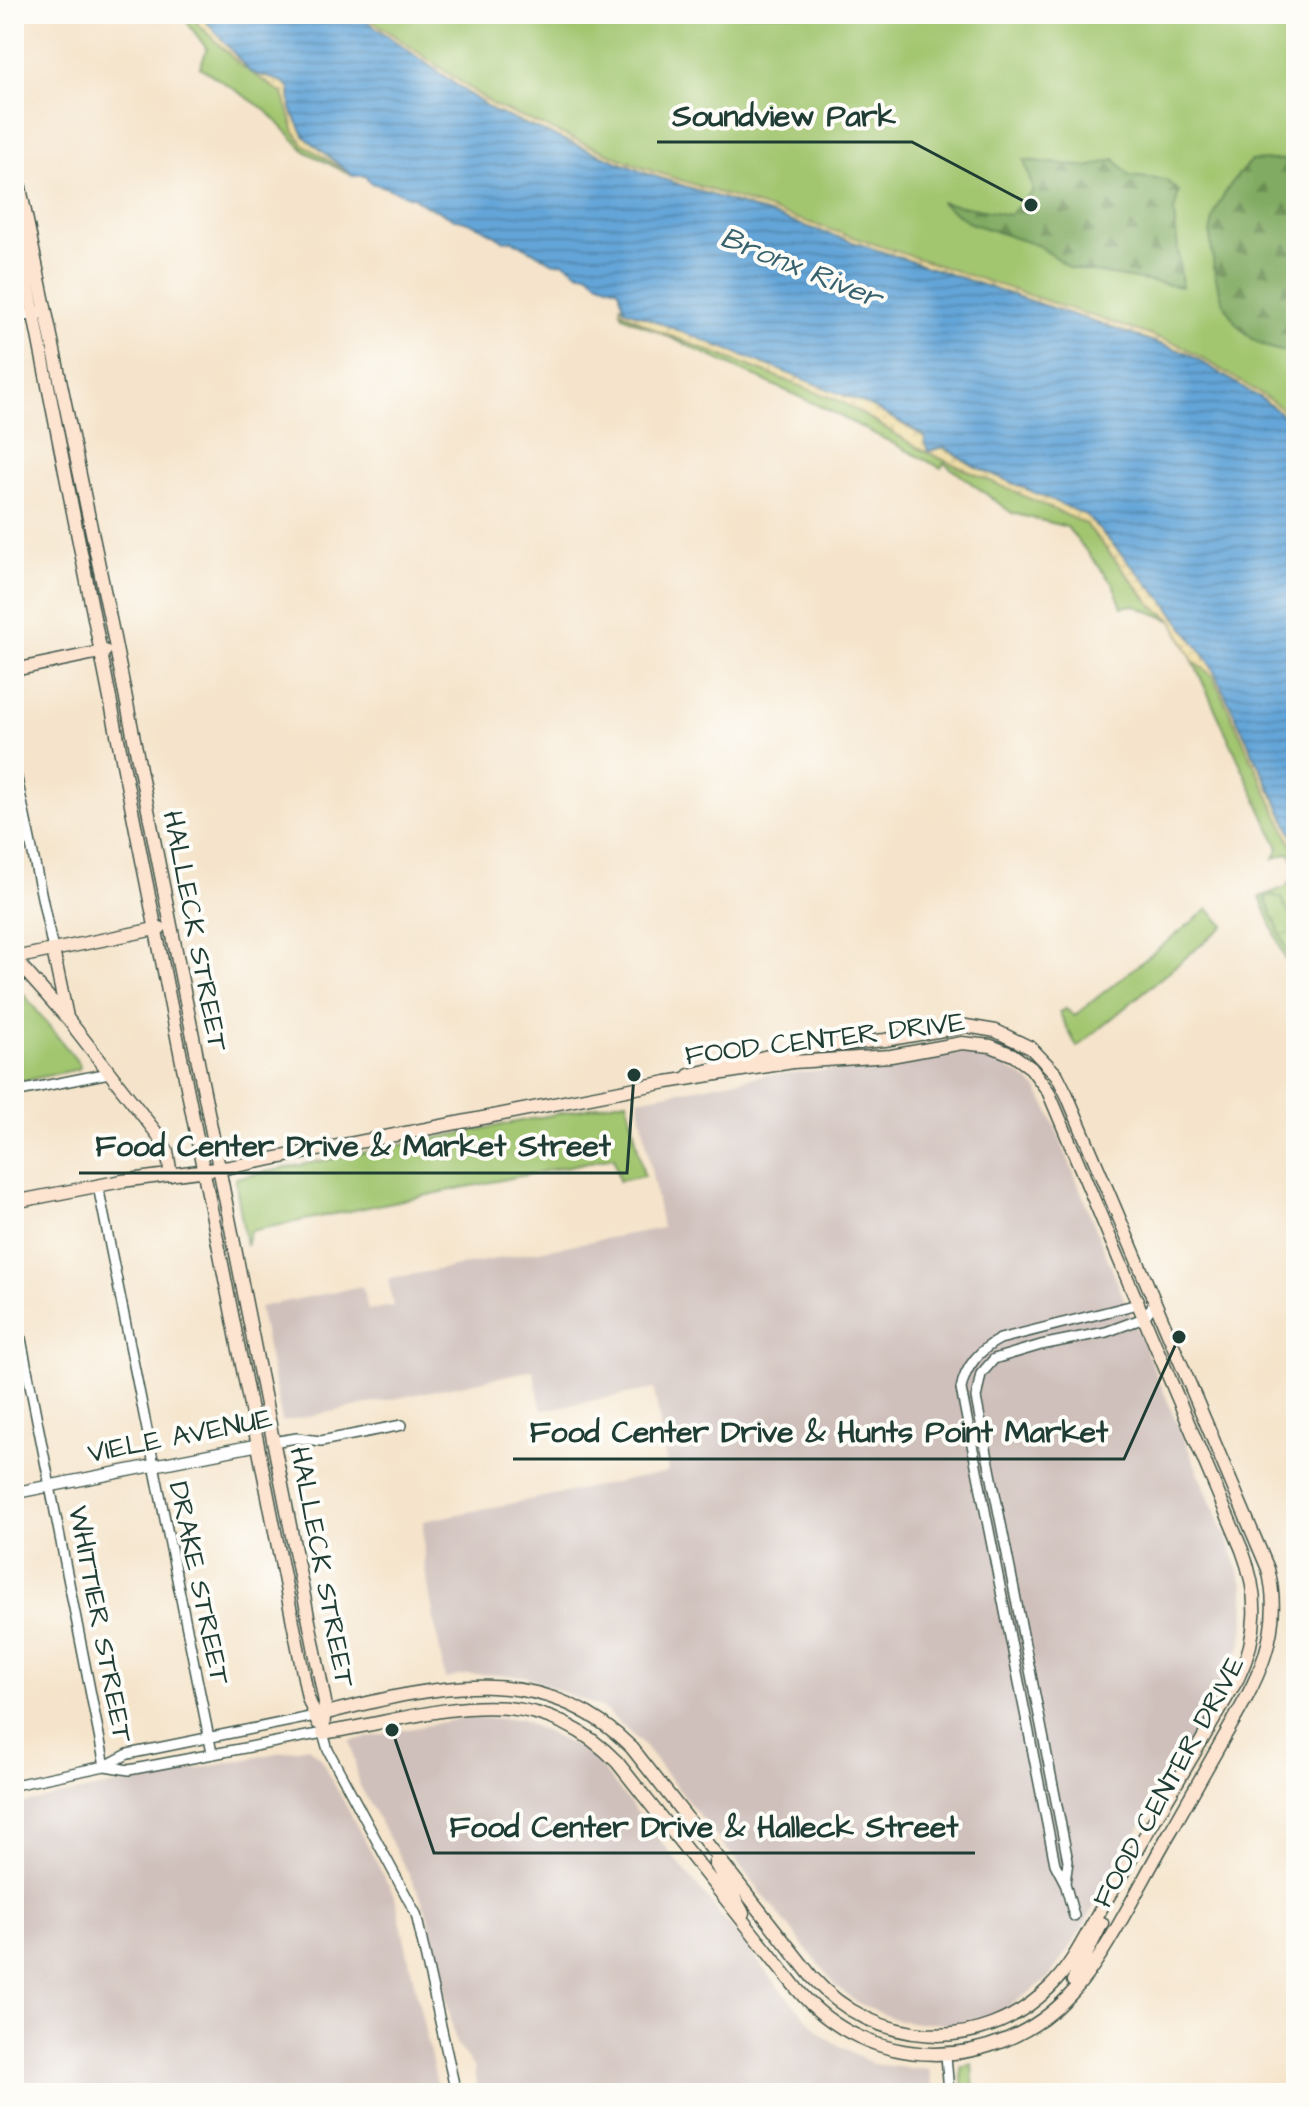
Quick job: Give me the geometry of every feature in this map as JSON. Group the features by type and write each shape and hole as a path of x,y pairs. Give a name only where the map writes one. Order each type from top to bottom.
{"main road":[{"name":"HALLECK STREET","path":"14,159 116,649 219,1170 272,1442 319,1715"},
{"name":"HALLECK STREET","path":"14,214 257,1445 319,1715"},
{"path":"14,670 116,649"},
{"path":"169,926 14,958 67,1018 158,1135 167,1151 171,1175"},
{"path":"53,950 67,1018"},
{"name":"FOOD CENTER DRIVE","path":"323,1733 475,1705 523,1708 567,1724 594,1741 617,1762 807,2001 847,2032 894,2051 946,2055 1007,2039 1035,2024 1061,2004 1091,1966 1256,1683 1271,1641 1273,1590 1264,1557 1057,1075 1031,1048 996,1031 957,1027 885,1040 810,1047 707,1069 667,1082"},
{"name":"FOOD CENTER DRIVE","path":"14,1202 98,1186 219,1170 667,1082 793,1062 891,1056 962,1043 982,1044 1013,1055 1037,1075 1048,1091 1247,1565 1255,1607 1253,1637 1244,1664 1075,1956 1036,2000 1000,2022 971,2032 942,2036 912,2034 858,2015 822,1988 620,1736 576,1707 544,1694 509,1686 474,1685 319,1715"},
{"path":"1071,1144 1125,1230"},
{"name":"VIELE AVENUE","path":"257,1445 272,1442"},
{"path":"319,1715 323,1733"},
{"path":"693,1825 756,1938"},
{"path":"1061,2004 1125,1873"}],"street":[{"path":"14,317 47,310"},
{"path":"14,764 53,950"},
{"path":"14,1092 109,1073"},
{"name":"DRAKE STREET","path":"98,1186 212,1753"},
{"path":"1065,1883 1068,1861 976,1398 977,1383 994,1359 1106,1332 1144,1318 1155,1302"},
{"name":"WHITTIER STREET","path":"14,1303 105,1766"},
{"path":"1074,1916 1065,1883 1055,1864 961,1389 965,1373 981,1351 1000,1339 1138,1304"},
{"name":"VIELE AVENUE","path":"272,1442 297,1438 321,1441 402,1425"},
{"name":"VIELE AVENUE","path":"14,1493 257,1445"},
{"path":"14,1785 105,1766 128,1754 319,1715"},
{"path":"105,1766 129,1770 323,1733 328,1750 416,1914 456,2093"},
{"path":"946,2055 949,2093"}],"shaded area":[{"path":"961,1053 987,1057 1022,1076 1037,1089 1049,1111 1124,1299 1230,1546 1244,1586 1245,1621 1242,1643 1228,1674 1081,1930 1048,1979 1004,2010 954,2024 897,2020 856,2002 837,1987 643,1745 604,1709 524,1676 469,1674 445,1679 424,1564 423,1521 668,1472 654,1389 542,1410 533,1370 282,1422 259,1307 362,1286 368,1310 393,1306 388,1279 662,1228 638,1099 765,1075 891,1066"},
{"path":"463,1718 520,1719 590,1754 788,1998 825,2037 872,2064 929,2070 933,2093 477,2093 474,2068 456,2043 428,1916 419,1893 360,1786 350,1741"},
{"path":"308,1747 320,1757 395,1897 439,2093 14,2093 14,1805"}],"green space":[{"path":"181,14 188,14 239,64 283,94 303,144 353,176 306,152 266,110 200,67 207,49"},
{"path":"363,14 1296,14 1296,420 1205,359 641,167 495,106"},
{"path":"1115,159 1129,176 1166,180 1179,191 1174,212 1182,287 1070,268 1039,246 970,223 940,202 1010,215 1033,191 1024,160 1089,167"},
{"path":"1296,159 1296,343 1292,352 1259,343 1235,322 1226,308 1215,276 1210,235 1221,200 1231,183 1251,161"},
{"path":"621,311 658,331 842,402 922,450 1086,524 1152,605 1173,621 1133,605 1122,607 1113,584 1067,527 1012,513 944,463 941,468 828,410 623,316"},
{"path":"1193,661 1213,676 1296,854 1296,866 1290,853 1274,858 1279,848"},
{"path":"1296,873 1291,897 1296,904 1296,985 1260,897 1286,887"},
{"path":"1272,895 1282,898 1296,931 1296,971 1265,898"},
{"path":"1208,909 1224,926 1077,1047 1059,1012 1066,1009 1074,1016"},
{"path":"14,982 80,1065 79,1069 14,1083"},
{"path":"627,1100 644,1176 619,1181 614,1157 250,1231 246,1245 235,1178"},
{"path":"972,2064 974,2093 963,2093 961,2067"}],"sand":[{"path":"188,14 200,14 249,71 239,64"},
{"path":"357,14 363,14 495,106 641,167 1180,345 1263,395 1292,416 1296,425 1265,401 1187,353 645,173 493,111"},
{"path":"251,72 284,82 290,89 296,118 302,129 320,149 353,176 303,144 295,132 283,94"},
{"path":"620,305 869,405 974,466 1086,515 1166,603 1210,663 1296,842 1296,854 1213,676 1193,661 1173,621 1152,605 1086,524 922,450 842,402 658,331 621,311"}],"water":[{"name":"Bronx River","path":"200,14 357,14 493,111 645,173 1187,353 1265,401 1296,425 1296,842 1210,663 1166,603 1086,515 974,466 945,447 928,451 924,435 869,405 624,309 619,289 597,281 588,273 580,273 563,262 554,263 512,240 504,241 480,227 428,207 415,198 370,183 365,176 353,176 305,137 291,109 290,89 283,82 250,72"}],"place":[{"name":"Soundview Park","path":"1031,205"},
{"name":"Food Center Drive & Market Street","path":"634,1075"},
{"name":"Food Center Drive & Hunts Point Market","path":"1179,1337"},
{"name":"Food Center Drive & Halleck Street","path":"392,1730"}]}
